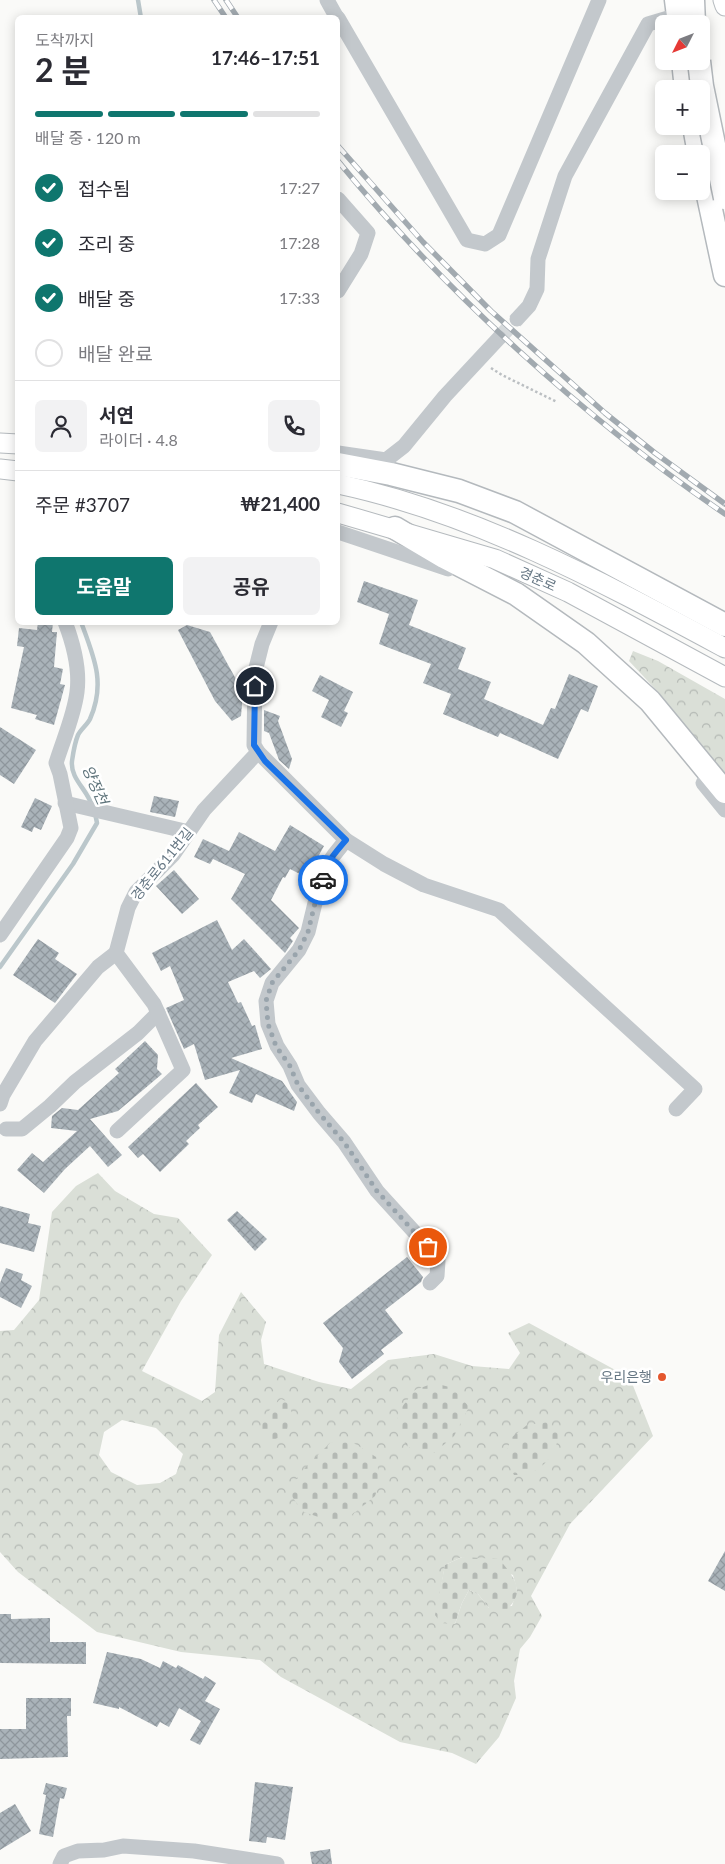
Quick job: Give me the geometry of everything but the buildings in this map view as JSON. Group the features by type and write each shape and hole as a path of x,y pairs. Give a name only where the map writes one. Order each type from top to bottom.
{"highway":[{"path":"678,15 693,0"},
{"path":"700,70 725,198"},
{"path":"709,200 725,275"},
{"path":"340,464 459,491 515,512 725,625"},
{"path":"395,528 444,557 516,594 586,643 650,701 725,792"}],"main road":[{"path":"723,0 725,6"},
{"path":"710,112 725,140"},
{"path":"0,443 15,444"},
{"path":"0,469 15,471"},
{"name":"경춘로","path":"340,484 372,491 481,527 553,559 725,648"},
{"name":"경춘로","path":"340,514 395,528 495,559 568,592 725,677"}],"street":[{"path":"327,0 335,15"},
{"path":"340,23 467,240 485,244 499,234 599,0"},
{"path":"518,319 529,306 537,289 538,259 565,176 648,24 655,22"},
{"path":"340,201 368,233 361,254 340,288"},
{"path":"340,453 386,460 404,446 445,396 499,338"},
{"path":"340,533 441,566 501,595 568,639 643,709 725,810"},
{"path":"0,935 67,838 71,828 68,803 56,764 67,733 78,691 76,659 66,625"},
{"path":"270,625 262,644 255,672 254,745 258,752 346,840 384,864 424,885 500,910 695,1089 676,1109"},
{"name":"경춘로611번길","path":"116,953 128,908 136,892 173,855 204,810 258,752"},
{"path":"68,803 189,832"},
{"path":"346,840 323,871 322,891 315,903 308,932 299,950 272,983 266,1001 268,1024 276,1046 290,1066 298,1085 344,1142 377,1191 428,1247 438,1261 437,1276 430,1283"},
{"path":"0,1104 3,1095 35,1041 98,966 116,953 154,1004 183,1070 117,1131"},
{"path":"2,1132 22,1129 76,1082 138,1034 158,1013"},
{"path":"60,1864 64,1856 78,1851 104,1850 123,1846 194,1851 277,1864"}],"path":[{"path":"479,360 502,376 558,402"}],"green space":[{"path":"633,651 658,661 725,699 725,775 660,694 629,661"},
{"path":"98,1173 115,1191 154,1214 178,1218 212,1255 181,1301 142,1371 202,1401 215,1392 219,1335 241,1292 266,1322 261,1340 264,1364 319,1382 351,1389 388,1360 434,1354 472,1366 509,1369 520,1353 508,1333 529,1323 630,1378 653,1436 570,1524 531,1596 542,1616 530,1637 520,1649 514,1681 516,1698 499,1737 476,1764 452,1753 400,1742 281,1677 260,1660 181,1652 97,1632 18,1572 0,1552 0,1331 14,1330 39,1300 52,1212 76,1186","holes":["122,1420 156,1428 183,1454 176,1474 160,1483 137,1485 111,1472 99,1455 104,1432","462,1557 513,1575 517,1590 512,1606 489,1608 478,1594 469,1590 462,1603 455,1624 436,1615 445,1565"]},
{"path":"434,1383 453,1388 469,1407 454,1436 434,1453 417,1452 407,1446 396,1429 399,1411 415,1390"},
{"path":"281,1399 291,1403 291,1418 285,1435 273,1440 263,1438 262,1427 265,1416"},
{"path":"547,1422 560,1434 554,1450 539,1469 514,1475 505,1457 511,1438 527,1425"},
{"path":"352,1442 376,1457 380,1481 375,1496 348,1518 327,1520 304,1512 288,1490 304,1469 330,1443"},
{"path":"462,1557 499,1559 511,1574 515,1581 517,1594 514,1601 500,1615 489,1608 478,1594 469,1590 462,1603 455,1624 441,1623 435,1615 445,1565"}],"waterway":[{"name":"양정천","path":"138,0 140,15"},
{"name":"양정천","path":"82,625 94,659 98,682 95,706 90,719 77,738 72,767 76,779 92,806"},
{"name":"양정천","path":"0,967 73,864 97,823 95,813"}],"tunnel":[{"path":"499,338 517,319"}],"railway":[{"path":"214,0 224,15"},
{"path":"226,0 236,15"},
{"path":"340,148 423,242 491,311 605,413 655,453 725,504"},
{"path":"340,163 424,258 519,351 620,437 672,477 725,514"}],"way so far":[{"path":"323,880 322,891 315,903 308,932 299,950 272,983 266,1001 268,1024 276,1046 290,1066 298,1085 344,1142 377,1191 428,1247"}],"place":[{"name":"우리은행","path":"662,1377"}],"route":[{"path":"255,686 254,745 258,752 346,840 323,871 323,880"}]}
